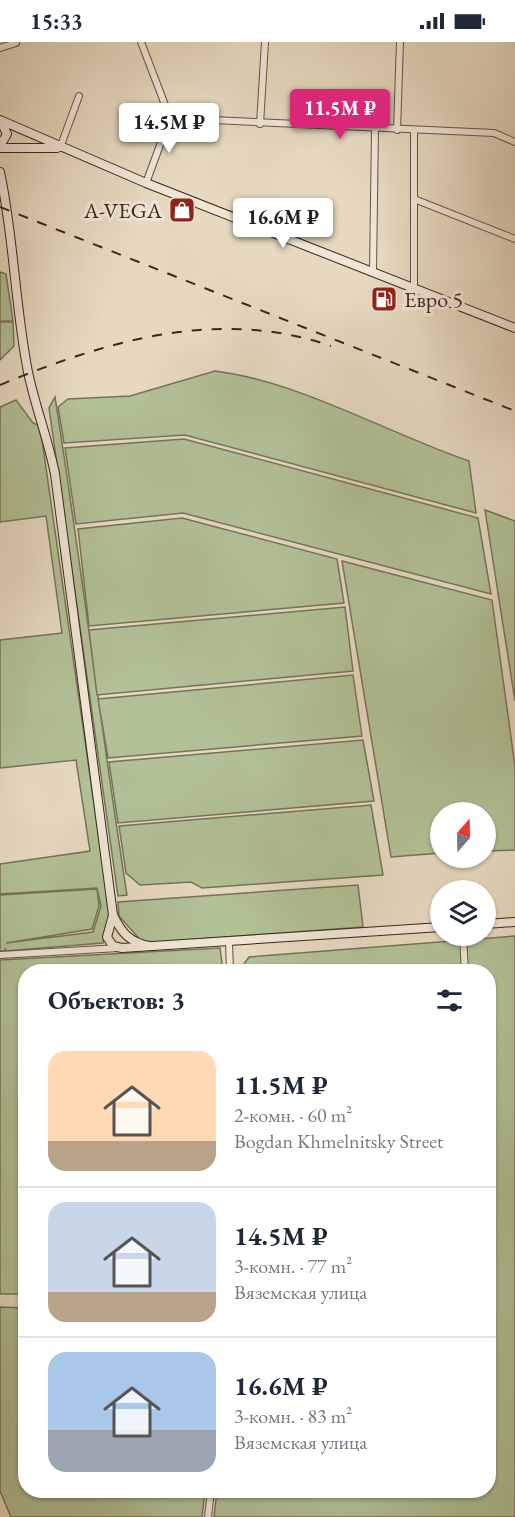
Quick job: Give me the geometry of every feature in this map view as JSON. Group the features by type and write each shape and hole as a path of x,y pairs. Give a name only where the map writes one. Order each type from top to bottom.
{"main road":[{"path":"0,120 5,124 7,134 0,147 60,148"},
{"path":"0,120 60,148 146,183 515,328"},
{"path":"0,172 8,211 28,373 48,437 55,474 113,915 108,937 113,946 122,948 229,942 430,928"},
{"path":"113,915 127,937 137,944 149,946"},
{"path":"496,923 515,922"}],"street":[{"path":"141,42 170,118 146,183"},
{"path":"260,124 265,42"},
{"path":"397,130 400,42"},
{"path":"0,48 16,43"},
{"path":"60,148 79,96"},
{"path":"170,118 260,124 494,133 515,142"},
{"path":"373,271 375,129"},
{"path":"414,131 414,287"},
{"path":"414,199 515,239"},
{"path":"229,942 230,964"},
{"path":"464,946 465,964"},
{"path":"0,955 122,948"},
{"path":"208,1517 211,1498"}],"green space":[{"path":"0,272 6,274 13,321 0,321"},
{"path":"0,322 13,322 14,346 0,360"},
{"path":"215,371 247,377 312,397 469,461 476,513 185,435 64,443 58,407 68,399 130,396"},
{"path":"55,397 127,895 118,896 49,408"},
{"path":"16,400 33,423 40,426 110,916 103,943 6,951 5,948 5,951 0,951 0,895 97,889 99,906 92,929 6,943 93,932 101,906 97,888 0,894 0,864 90,851 76,760 0,768 0,640 62,633 46,516 0,522 0,407"},
{"path":"184,439 478,518 491,594 183,513 76,524 65,448"},
{"path":"485,510 515,521 515,701"},
{"path":"182,518 337,559 344,603 89,626 78,529"},
{"path":"342,561 492,600 515,766 515,850 496,851 496,802 430,802 430,854 391,857"},
{"path":"345,607 353,671 97,695 89,630"},
{"path":"353,675 362,736 108,758 98,699"},
{"path":"363,740 374,801 118,823 109,762"},
{"path":"371,805 383,875 202,888 191,882 140,885 126,873 119,826"},
{"path":"358,885 363,927 143,943 119,916 118,902"},
{"path":"515,936 515,1517 214,1517 216,1498 496,1498 496,964 244,964 249,957 430,943 430,946 496,946 496,938"},
{"path":"220,948 222,964 18,964 18,1294 0,1294 0,960"},
{"path":"0,1307 18,1308 18,1498 204,1498 202,1517 11,1517 0,1491"}],"railway":[{"path":"0,207 515,411"},
{"path":"0,385 81,355 163,334 247,329 289,335 331,346"}],"place":[{"name":"A-VEGA","path":"182,210"},
{"name":"Евро 5","path":"384,299"}]}
